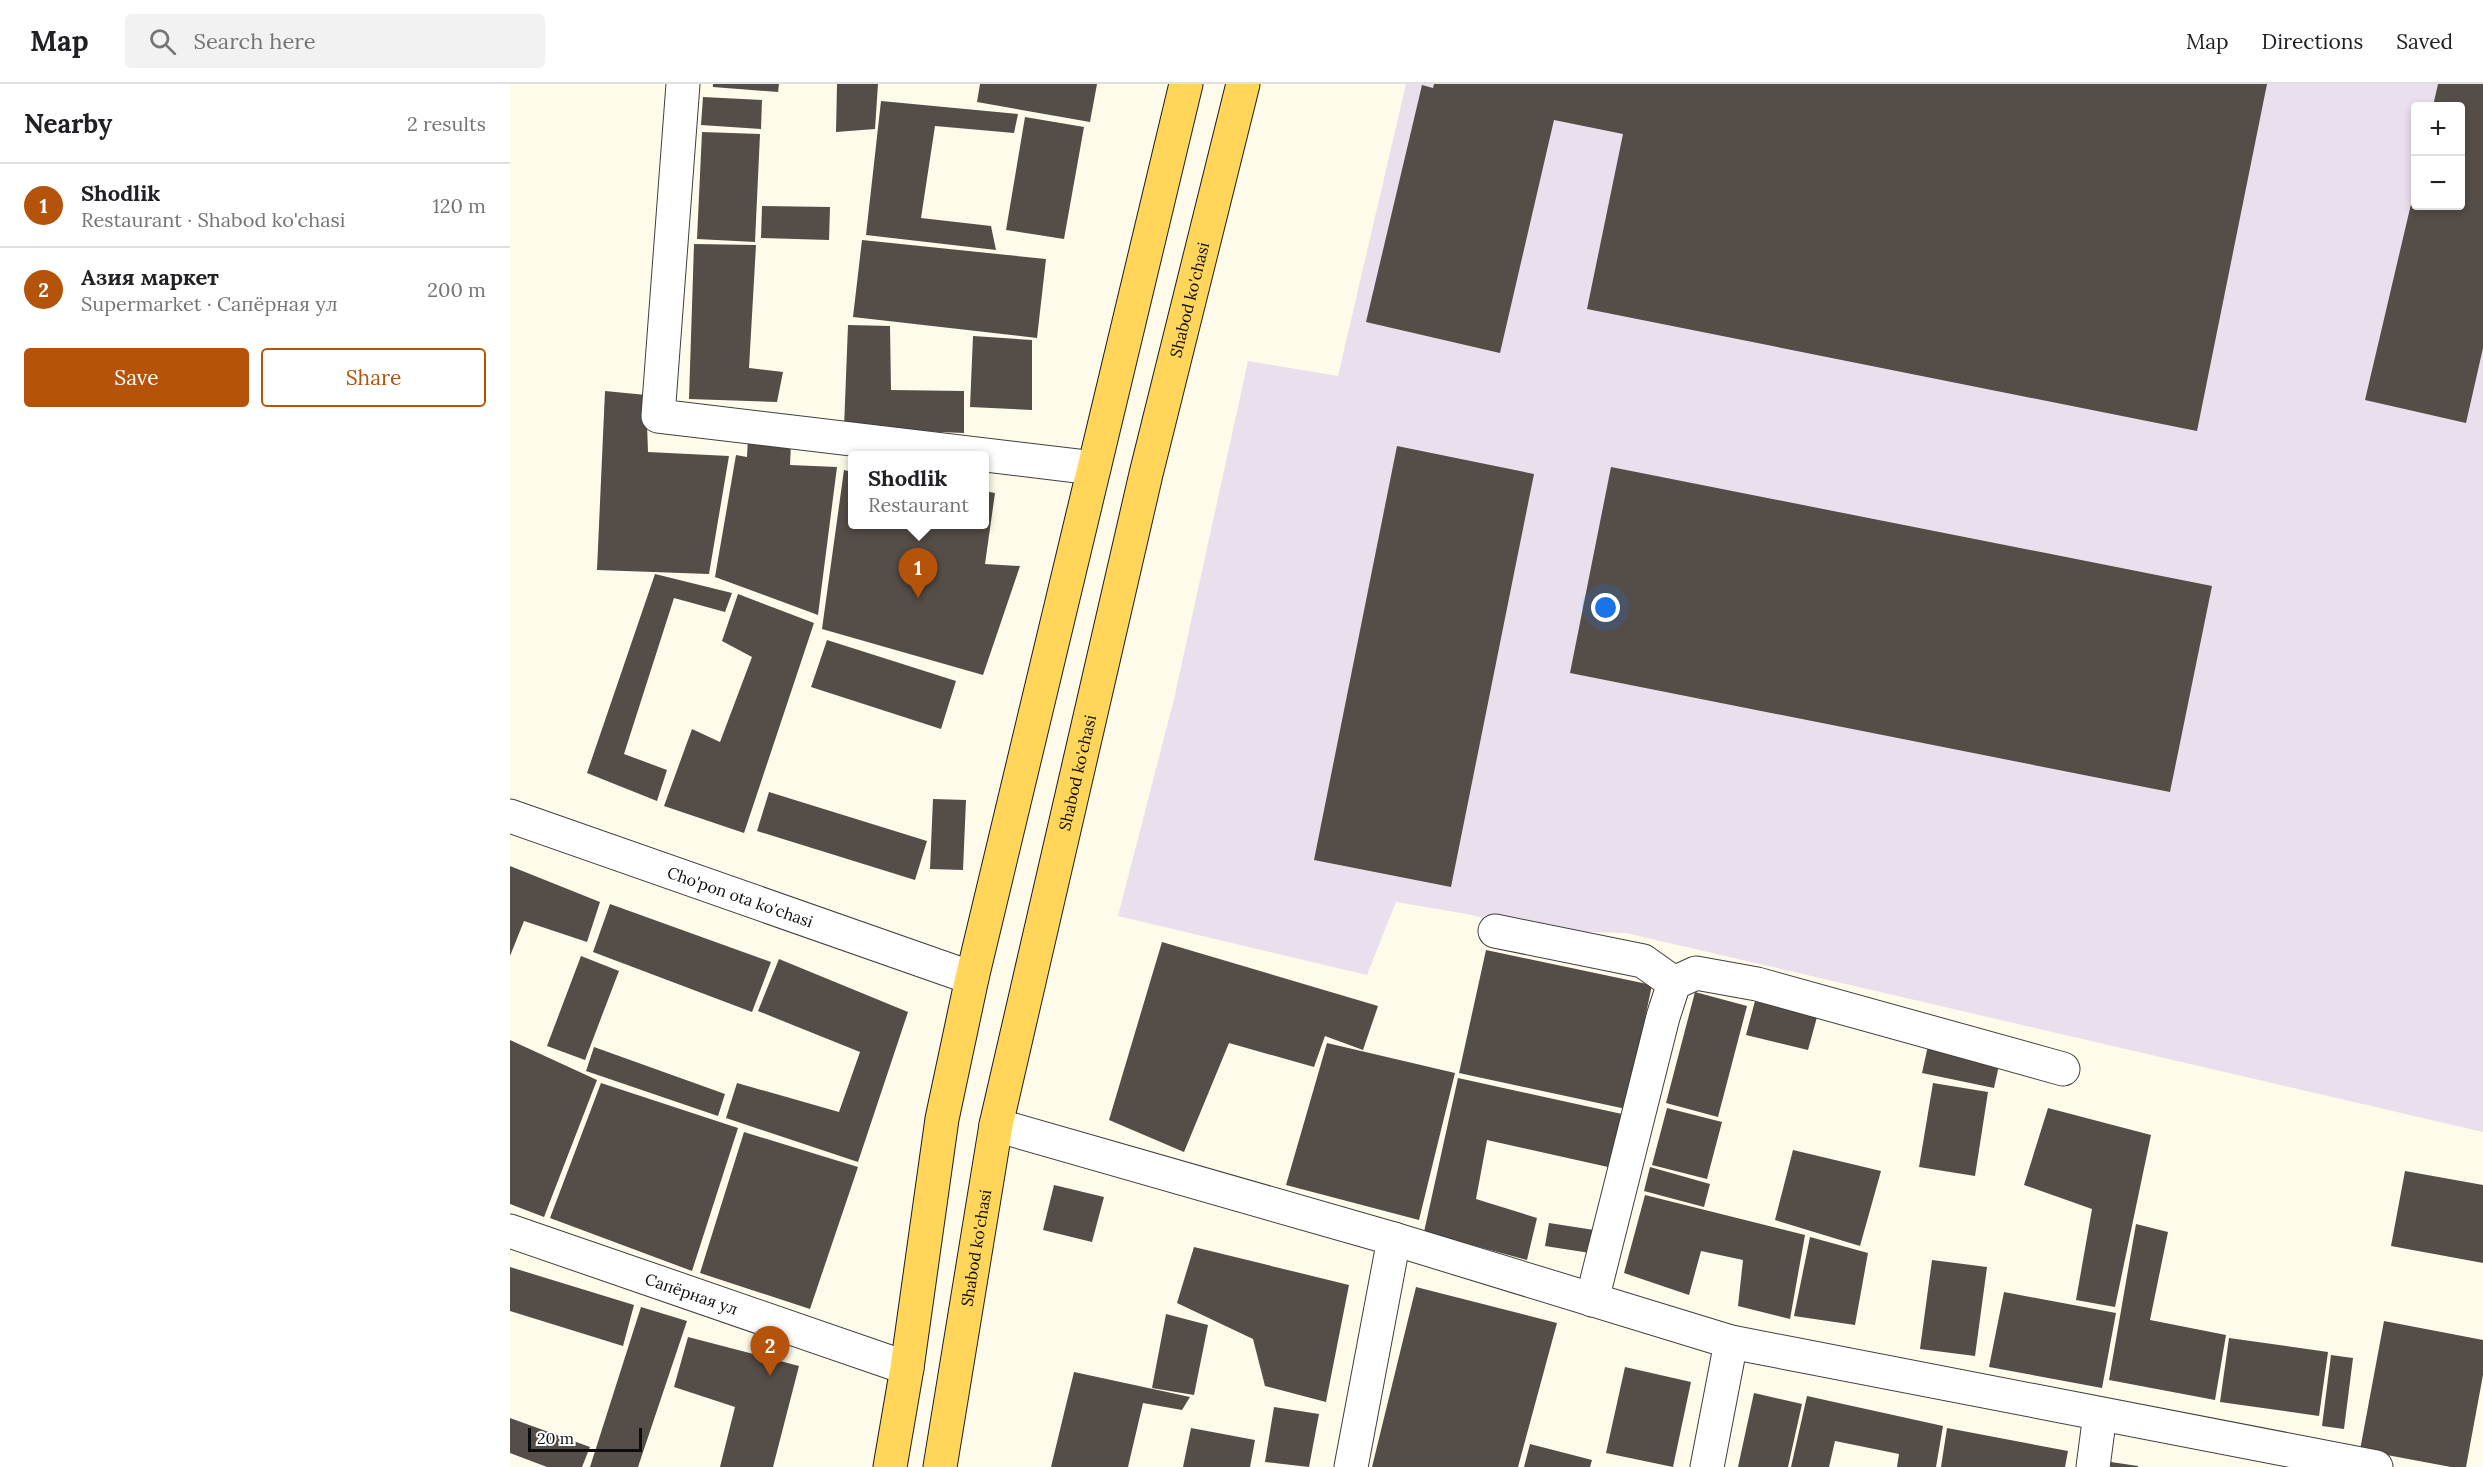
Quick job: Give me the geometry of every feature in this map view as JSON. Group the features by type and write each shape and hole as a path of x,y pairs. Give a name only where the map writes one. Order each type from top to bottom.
{"main road":[{"path":"890,1467 907,1368 942,1119 972,978 1186,84"},
{"name":"Shabod ko'chasi","path":"940,1467 996,1125 1146,474 1243,84"}],"street":[{"path":"683,84 658,416 951,451"},
{"path":"989,455 1094,468"},
{"name":"Cho'pon ota ko'chasi","path":"510,816 972,978"},
{"path":"1495,931 1643,961 1674,983"},
{"path":"1592,1300 1663,1017 1674,983 1696,973 1757,984 2063,1069"},
{"path":"996,1125 1394,1239 1731,1342 2376,1467"},
{"name":"Сапёрная ул","path":"510,1232 907,1368"},
{"path":"1351,1467 1394,1239"},
{"path":"1707,1467 1731,1342"},
{"path":"2093,1467 2100,1414"}],"shaded area":[{"path":"1406,84 2483,84 2483,1132 1626,933 1531,930 1467,914 1396,902 1367,975 1118,916 1174,699 1248,361 1338,376"}],"building":[{"path":"713,84 779,84 778,92 713,87"},
{"path":"837,84 878,84 875,129 836,132"},
{"path":"980,84 1097,84 1090,122 977,102"},
{"path":"1434,84 2267,84 2197,431 1587,309 1623,134 1554,120 1500,353 1366,322 1422,85 1433,88"},
{"path":"2438,84 2483,84 2483,348 2466,423 2365,400 2411,204 2411,210 2465,210 2465,102 2434,102"},
{"path":"703,97 762,100 761,129 701,125"},
{"path":"881,101 1018,114 1014,133 935,126 921,218 991,226 996,250 866,235"},
{"path":"1025,117 1084,127 1064,239 1006,230"},
{"path":"702,132 760,134 755,242 697,239"},
{"path":"762,206 830,207 829,240 761,238"},
{"path":"862,240 1046,259 1037,338 853,317"},
{"path":"694,244 756,245 749,368 783,372 777,402 689,399"},
{"path":"848,325 890,326 891,390 964,391 964,433 844,428"},
{"path":"973,336 1032,340 1032,410 970,407"},
{"path":"605,391 646,395 648,452 729,456 709,574 597,570"},
{"path":"748,437 791,442 790,465 837,467 818,615 715,577 736,455 747,457"},
{"path":"1397,446 1534,474 1451,887 1314,860"},
{"path":"1611,467 2212,586 2170,792 1570,673"},
{"path":"844,470 848,471 848,529 989,529 989,492 995,493 985,564 1020,566 983,675 822,629"},
{"path":"655,574 732,593 725,612 674,598 624,754 667,770 657,801 587,773"},
{"path":"738,594 814,623 744,833 664,806 692,729 720,742 752,657 722,641"},
{"path":"827,640 956,681 941,729 811,687"},
{"path":"769,792 927,841 915,880 757,831"},
{"path":"933,799 966,800 963,870 930,869"},
{"path":"510,866 600,902 587,942 524,921 510,956"},
{"path":"610,904 771,962 752,1012 593,952"},
{"path":"1162,942 1378,1006 1363,1050 1325,1036 1314,1067 1229,1043 1184,1152 1109,1120"},
{"path":"1486,950 1652,985 1626,1109 1459,1073"},
{"path":"581,956 619,971 585,1060 547,1046"},
{"path":"779,959 908,1012 858,1162 726,1118 737,1083 839,1112 860,1052 758,1011"},
{"path":"1695,992 1747,1006 1718,1117 1666,1103"},
{"path":"1755,1001 1817,1017 1808,1050 1746,1035"},
{"path":"510,1040 597,1080 544,1217 510,1204"},
{"path":"1929,1041 2001,1056 1994,1088 1922,1073"},
{"path":"1327,1043 1455,1073 1419,1220 1286,1185"},
{"path":"594,1047 725,1094 718,1116 586,1071"},
{"path":"1458,1078 1622,1114 1608,1167 1487,1140 1476,1199 1537,1218 1527,1260 1424,1232"},
{"path":"601,1083 738,1128 692,1271 550,1218"},
{"path":"1933,1083 1988,1092 1975,1176 1919,1167"},
{"path":"1667,1108 1722,1122 1707,1179 1652,1165"},
{"path":"2048,1108 2151,1135 2115,1307 2076,1300 2092,1209 2024,1185"},
{"path":"744,1132 858,1167 810,1309 700,1273"},
{"path":"1793,1150 1881,1171 1860,1246 1775,1220"},
{"path":"1650,1167 1710,1184 1704,1207 1644,1191"},
{"path":"2405,1171 2483,1185 2483,1263 2391,1246"},
{"path":"1054,1185 1104,1197 1092,1242 1043,1230"},
{"path":"1645,1195 1805,1235 1790,1319 1738,1306 1743,1260 1701,1251 1689,1295 1624,1273"},
{"path":"1549,1223 1594,1230 1590,1253 1545,1246"},
{"path":"2136,1224 2168,1232 2150,1320 2226,1335 2215,1400 2109,1380"},
{"path":"1810,1237 1868,1253 1855,1325 1794,1316"},
{"path":"1194,1247 1349,1285 1326,1402 1265,1386 1253,1339 1177,1303"},
{"path":"1932,1260 1987,1267 1975,1356 1920,1349"},
{"path":"510,1267 634,1305 623,1346 510,1311"},
{"path":"1416,1287 1557,1323 1518,1467 1372,1467"},
{"path":"2004,1292 2116,1313 2102,1388 1989,1367"},
{"path":"641,1307 687,1321 638,1467 590,1467"},
{"path":"1166,1314 1208,1325 1194,1395 1152,1388"},
{"path":"2384,1321 2483,1340 2483,1375 2466,1467 2451,1467 2360,1450"},
{"path":"688,1337 799,1366 773,1467 720,1467 735,1407 674,1387"},
{"path":"2229,1338 2328,1352 2319,1416 2220,1402"},
{"path":"2331,1355 2353,1358 2344,1429 2322,1426"},
{"path":"1625,1367 1691,1382 1673,1467 1606,1453"},
{"path":"1074,1372 1190,1397 1182,1410 1143,1403 1128,1467 1051,1467"},
{"path":"1754,1393 1802,1404 1788,1467 1738,1467"},
{"path":"1807,1396 1943,1426 1936,1467 1897,1467 1899,1454 1835,1441 1829,1467 1791,1467"},
{"path":"1274,1407 1319,1414 1309,1467 1265,1462"},
{"path":"510,1418 590,1447 582,1467 547,1467 510,1453"},
{"path":"1191,1428 1255,1440 1250,1467 1183,1467"},
{"path":"1947,1428 2068,1451 2065,1467 1941,1467"},
{"path":"1530,1444 1592,1460 1590,1467 1524,1467"},
{"path":"2111,1462 2138,1466 2138,1467 2111,1467"}],"place":[{"name":"Shodlik","path":"918,598"},
{"name":"Азия маркет","path":"770,1376"}]}
